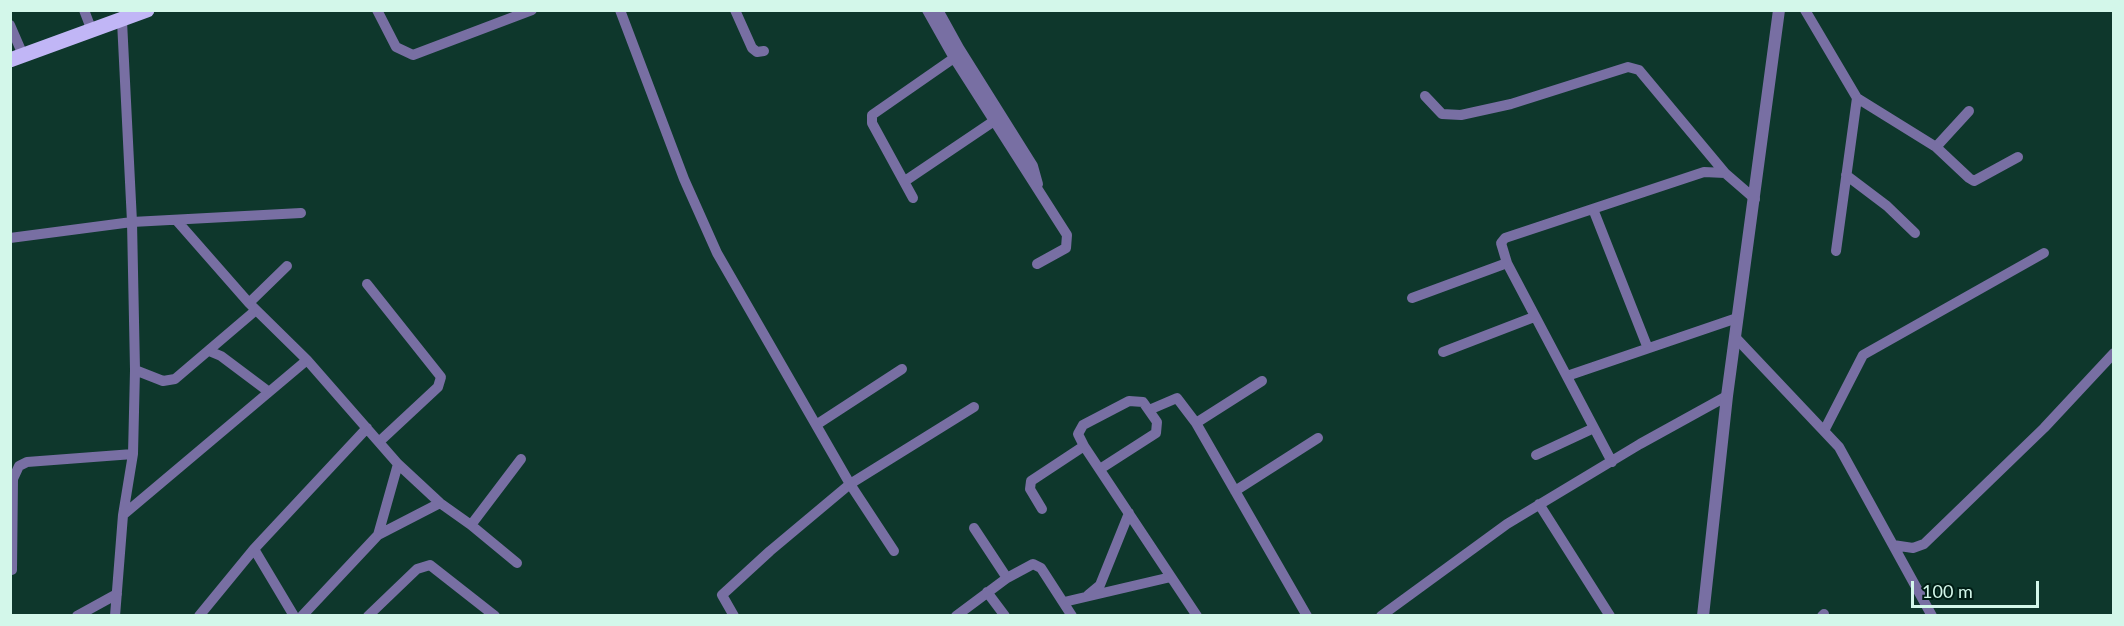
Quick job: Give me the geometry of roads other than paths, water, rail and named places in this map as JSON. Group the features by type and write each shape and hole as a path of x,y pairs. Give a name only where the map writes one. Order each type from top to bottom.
{"main road":[{"path":"17,58 122,21 141,12"}],"street":[{"path":"84,10 92,31"},
{"path":"377,10 396,47 413,55 532,10"},
{"path":"620,10 698,213 722,263 850,484 894,551"},
{"path":"735,10 752,48 758,52 764,51"},
{"path":"927,10 954,58 1069,241 1066,248 1037,264"},
{"path":"938,10 958,48 1033,166 1038,189"},
{"path":"1703,615 1727,396 1779,10"},
{"path":"1805,10 1857,98 1936,147 1974,181 2018,157"},
{"path":"115,615 123,515 133,454 135,369 132,222 122,21"},
{"path":"10,25 17,58"},
{"path":"913,198 872,123 872,115 954,58"},
{"path":"1425,96 1442,114 1451,116 1511,104 1628,67 1639,70 1725,173 1755,199"},
{"path":"1836,251 1857,98"},
{"path":"1936,147 1968,111"},
{"path":"905,181 994,121"},
{"path":"1612,462 1507,263 1501,249 1505,238 1704,172 1725,173"},
{"path":"1846,175 1872,193 1915,233"},
{"path":"1593,209 1647,346"},
{"path":"10,238 132,222 301,213"},
{"path":"177,220 252,306 307,360 398,464 440,503 517,563"},
{"path":"1825,429 1863,355 2044,253"},
{"path":"1412,298 1507,263"},
{"path":"135,369 163,381 175,380 210,351 287,266"},
{"path":"367,284 441,376 438,387 380,441"},
{"path":"1443,352 1534,317"},
{"path":"1567,376 1647,346 1737,318"},
{"path":"1736,337 1825,429 1854,470 1932,615"},
{"path":"210,351 221,356 269,392"},
{"path":"1893,544 1913,548 1924,544 2043,428 2114,354"},
{"path":"123,515 307,360"},
{"path":"816,425 902,369"},
{"path":"1196,423 1262,381"},
{"path":"1381,615 1539,504 1727,396"},
{"path":"1149,410 1177,398 1196,423 1307,615"},
{"path":"1100,469 1156,433 1157,422 1143,402 1129,401 1083,425 1078,434 1084,446 1197,615"},
{"path":"734,615 722,595 770,550 850,484 974,407"},
{"path":"199,615 254,549 367,428"},
{"path":"1536,455 1594,428"},
{"path":"1235,491 1318,438"},
{"path":"1042,509 1030,489 1031,481 1084,446"},
{"path":"12,570 13,479 19,466 27,462 133,454"},
{"path":"471,525 521,459"},
{"path":"378,535 398,464"},
{"path":"302,615 378,535 440,503"},
{"path":"1539,504 1610,615"},
{"path":"1088,595 1100,585 1129,513"},
{"path":"974,528 1007,578"},
{"path":"254,549 294,615"},
{"path":"956,615 1007,578 1034,564 1041,568 1072,615"},
{"path":"368,615 417,569 430,565 495,615"},
{"path":"1064,602 1171,577"},
{"path":"987,592 1005,615"},
{"path":"77,615 117,594"}]}
